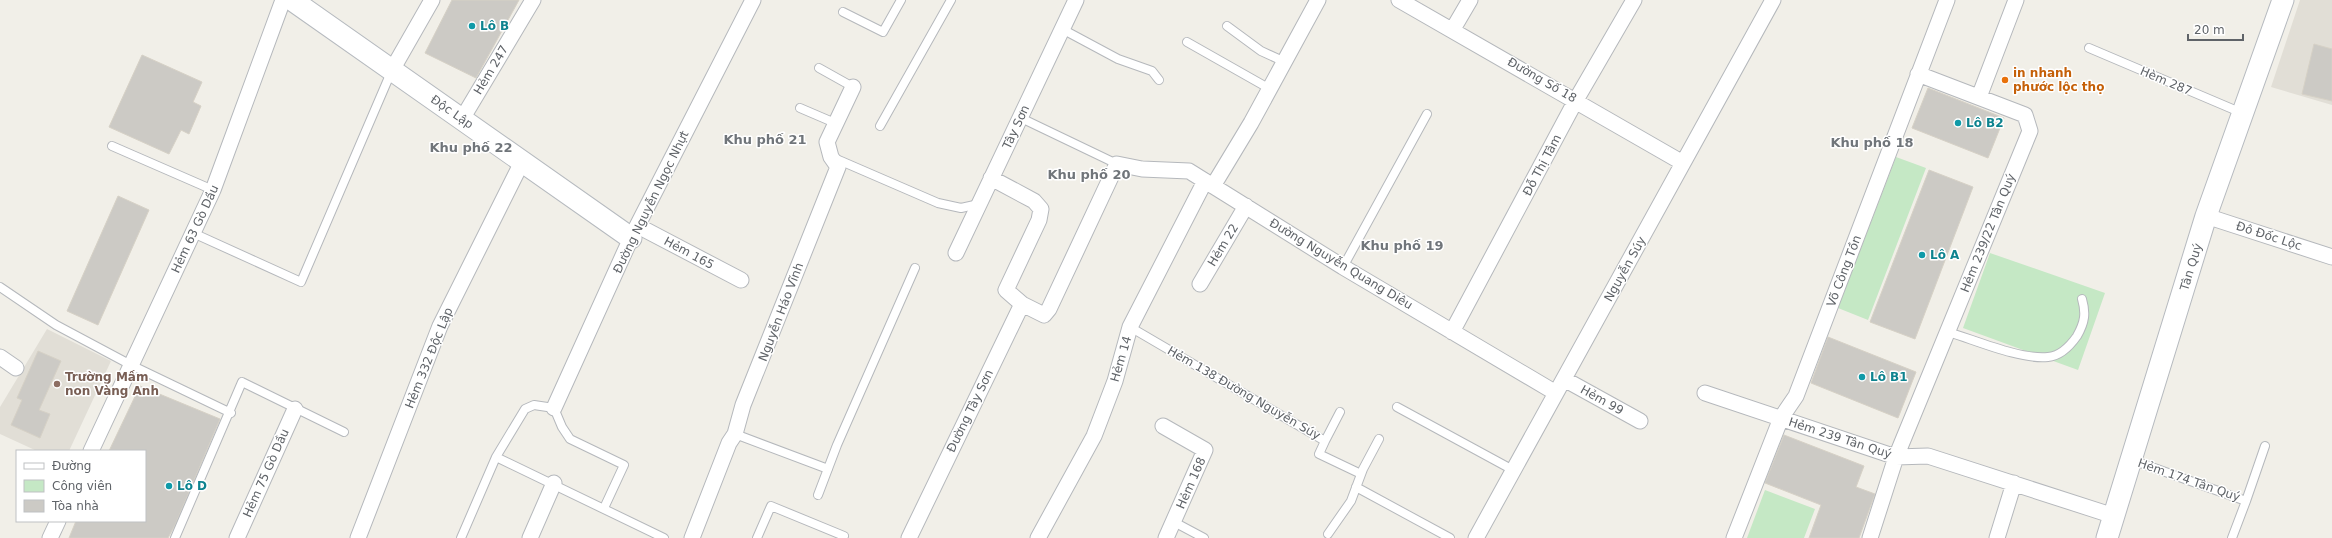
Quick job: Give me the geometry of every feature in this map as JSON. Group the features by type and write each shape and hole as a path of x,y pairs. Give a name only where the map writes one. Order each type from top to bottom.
{"street":[{"name":"Hẻm 63 Gò Dầu","path":"91,450 213,190 283,0"},
{"name":"Độc Lập","path":"292,0 522,162 634,232"},
{"path":"392,70 432,0"},
{"name":"Hẻm 247","path":"462,119 533,0"},
{"name":"Đường Nguyễn Ngọc Nhựt","path":"554,408 634,232 753,0"},
{"name":"Tây Sơn","path":"956,253 1076,0"},
{"name":"Hẻm 14","path":"1038,538 1094,436 1115,381 1130,327 1209,184 1270,89 1318,0"},
{"name":"Đường Số 18","path":"1400,0 1415,4 1453,29 1683,163"},
{"path":"1453,29 1470,0"},
{"name":"Đỗ Thị Tâm","path":"1452,332 1576,100 1634,0"},
{"name":"Nguyễn Súy","path":"1476,538 1773,0"},
{"name":"Võ Công Tồn","path":"1734,538 1781,418 1796,396 1947,0"},
{"path":"1979,97 2016,0"},
{"name":"Tân Quý","path":"2107,538 2206,216 2283,0"},
{"name":"Hẻm 239/22 Tân Quý","path":"1870,538 1896,457 2030,131 2025,115 1918,74"},
{"name":"Nguyễn Háo Vĩnh","path":"692,538 729,443 735,434 744,405 838,167 831,157 827,142 853,87"},
{"name":"Hẻm 332 Độc Lập","path":"358,538 440,326 522,162"},
{"path":"991,178 1034,200 1041,208 1039,220 1006,290 1022,304 1044,315 1117,164"},
{"name":"Đường Nguyễn Quang Diêu","path":"1117,164 1142,169 1189,171 1343,267 1556,393"},
{"name":"Hẻm 22","path":"1200,284 1246,206"},
{"name":"Đô Đốc Lộc","path":"2206,216 2332,257"},
{"name":"Hẻm 165","path":"634,232 741,280"},
{"name":"Đường Tây Sơn","path":"909,538 1022,304"},
{"path":"0,357 16,368"},
{"name":"Hẻm 99","path":"1564,379 1640,421"},
{"name":"Hẻm 239 Tân Quý","path":"1705,394 1896,457 1928,456 2114,516"},
{"name":"Hẻm 75 Gò Dầu","path":"237,538 295,409"},
{"name":"Hẻm 168","path":"1163,426 1205,450 1166,538"},
{"path":"530,538 554,483"},
{"path":"1997,538 2014,483"},
{"path":"50,538 58,522"}],"lane":[{"path":"843,12 883,32 901,0"},
{"path":"880,126 951,0"},
{"path":"1228,26 1261,51 1285,62"},
{"path":"1062,29 1118,59 1152,71 1160,80"},
{"path":"1187,42 1270,89"},
{"name":"Hèm 287","path":"2089,48 2243,113"},
{"path":"818,68 853,87"},
{"path":"193,232 301,282 392,70"},
{"path":"800,108 835,123"},
{"path":"1343,267 1427,114"},
{"path":"1021,118 1117,164"},
{"path":"112,146 213,190"},
{"path":"831,157 938,203 961,208 979,204"},
{"path":"818,494 915,268"},
{"path":"0,287 56,325 131,365 231,413"},
{"path":"1948,332 2030,358 2050,357 2061,353 2078,333 2084,322 2086,312 2082,298"},
{"name":"Hẻm 138 Đường Nguyễn Súy","path":"1130,327 1325,441 1319,454 1361,474"},
{"path":"175,538 231,413 242,382 344,432"},
{"path":"461,538 496,457 525,409 534,406 554,408 562,427 570,439 624,465 604,508"},
{"path":"1397,407 1513,470"},
{"path":"1325,441 1340,412"},
{"path":"735,434 828,469"},
{"path":"1328,534 1351,501 1361,474 1379,439"},
{"name":"Hẻm 174 Tân Quý","path":"2232,538 2265,446"},
{"path":"496,457 554,483 664,538"},
{"name":"Hẻm 174 Tân Quý","path":"2131,460 2246,501"},
{"path":"1356,487 1450,538"},
{"path":"757,538 771,506 844,536"},
{"path":"1174,522 1204,538"}],"shaded area":[{"path":"2300,0 2332,0 2332,105 2271,87"},
{"name":"Trường Mầm non Vàng Anh","path":"47,329 111,361 69,450 35,450 0,434 0,407"}],"green space":[{"path":"1896,157 1926,168 1868,320 1838,308"},
{"path":"1990,253 2105,293 2078,370 1963,328"},
{"path":"1765,490 1815,509 1804,538 1747,538"}],"building":[{"name":"Lô B","path":"452,0 519,0 476,78 425,53"},
{"path":"2314,44 2332,49 2332,101 2302,94"},
{"path":"142,55 202,82 193,102 201,106 189,134 181,130 169,154 109,127"},
{"name":"Lô B2","path":"1928,88 2004,118 1988,158 1912,128"},
{"name":"Lô A","path":"1929,170 1973,187 1915,339 1870,322"},
{"path":"118,196 149,210 98,325 67,311"},
{"name":"Lô B1","path":"1828,337 1916,372 1898,418 1811,383"},
{"path":"38,351 61,361 39,410 50,414 40,438 11,425 22,400 17,398"},
{"name":"Lô D","path":"140,386 220,419 175,525 168,538 69,538 76,522 146,522 146,450 109,450"},
{"path":"1784,435 1864,466 1856,487 1875,494 1859,538 1809,538 1821,505 1765,483"}],"place":[{"name":"Lô B","path":"472,26"},
{"name":"in nhanh phước lộc thọ","path":"2005,80"},
{"name":"Lô B2","path":"1958,123"},
{"name":"Lô A","path":"1922,255"},
{"name":"Lô B1","path":"1862,377"},
{"name":"Trường Mầm non Vàng Anh","path":"57,384"},
{"name":"Lô D","path":"169,486"}],"district":[{"name":"Khu phố 21","path":"765,139"},
{"name":"Khu phố 18","path":"1872,142"},
{"name":"Khu phố 22","path":"471,147"},
{"name":"Khu phố 20","path":"1089,174"},
{"name":"Khu phố 19","path":"1402,245"}]}
